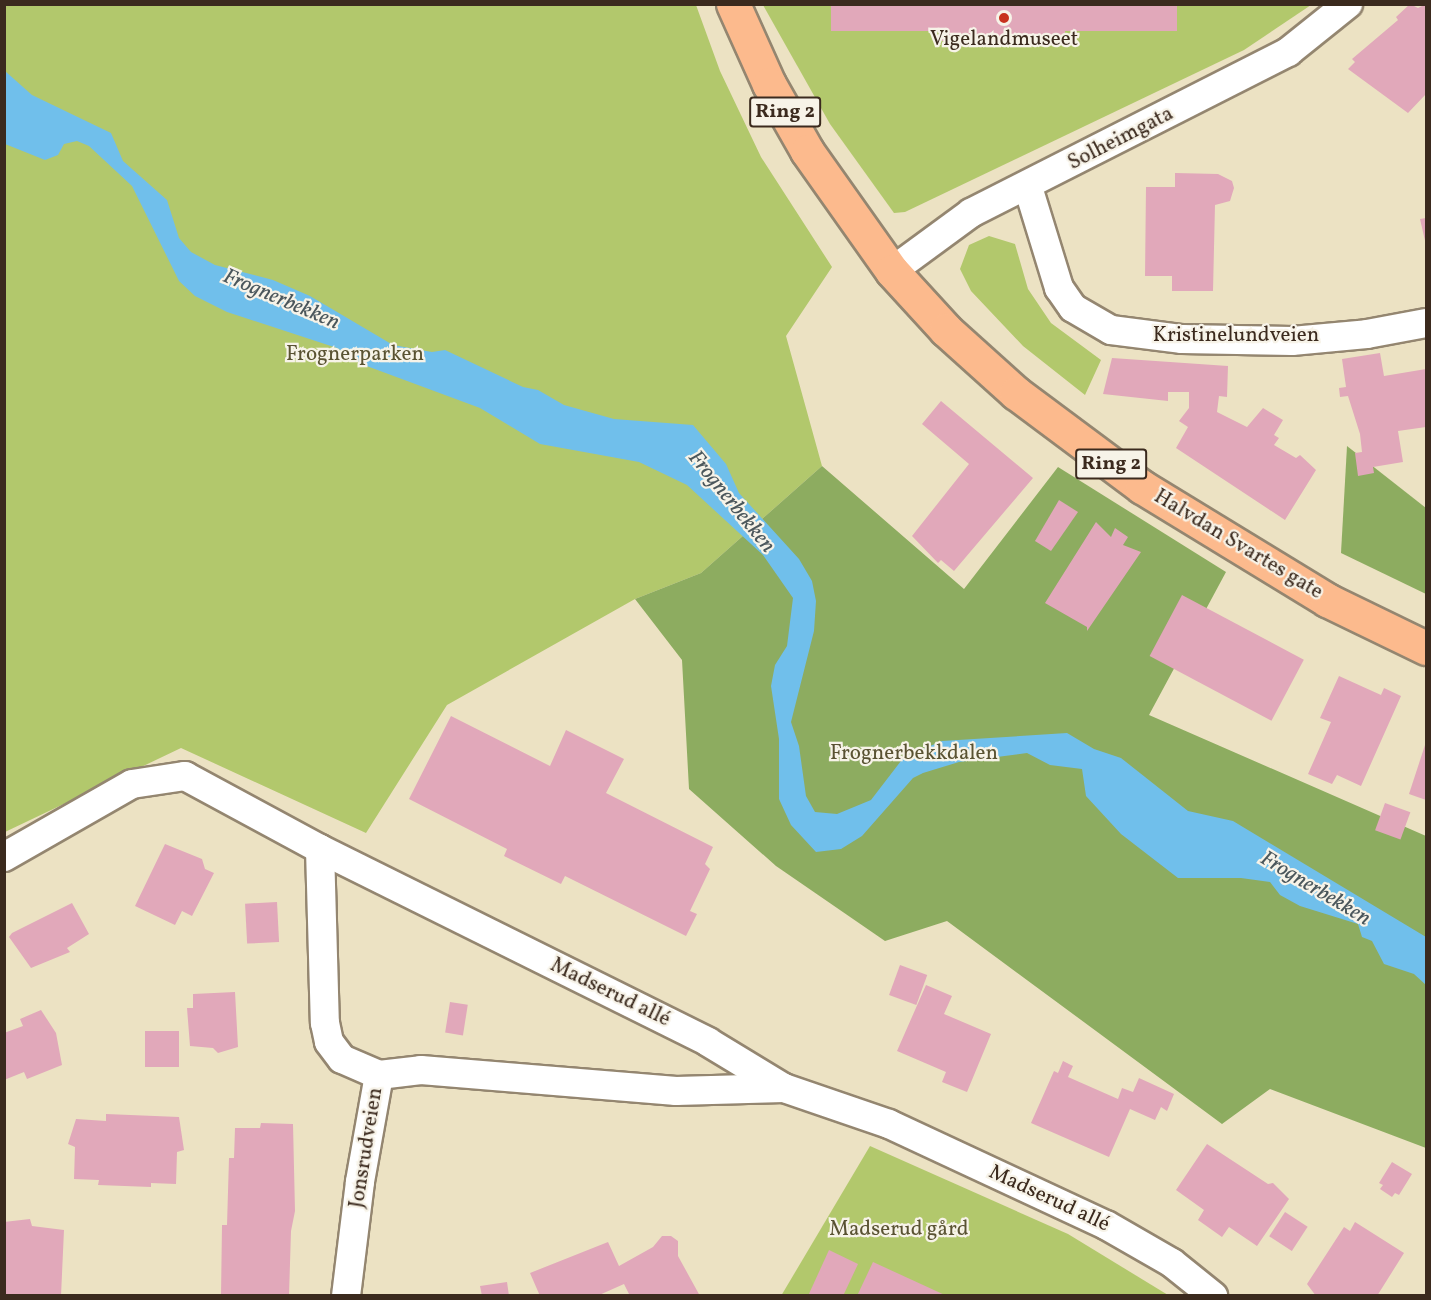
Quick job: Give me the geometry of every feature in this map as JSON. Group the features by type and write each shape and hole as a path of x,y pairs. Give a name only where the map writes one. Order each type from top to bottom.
{"main road":[{"name":"Halvdan Svartes gate","path":"733,4 769,84 807,151 892,271 946,330 1016,393 1142,487 1327,600 1426,648"}],"street":[{"name":"Solheimgata","path":"892,271 972,213 1028,187 1288,52 1348,4"},
{"name":"Kristinelundveien","path":"1028,187 1059,288 1073,308 1111,330 1182,339 1292,341 1367,334 1426,322"},
{"name":"Madserud allé","path":"4,857 132,784 164,776 185,776 320,849 708,1042 784,1088 889,1124 1106,1225 1172,1263 1213,1296"},
{"name":"Jonsrudveien","path":"320,849 325,1023 329,1042 342,1059 379,1075 360,1182 346,1296"},
{"path":"379,1075 421,1070 676,1091 784,1088"}],"green space":[{"name":"Frognerparken","path":"5,5 696,5 720,71 761,157 832,267 786,336 822,466 701,573 635,599 447,705 366,833 181,748 5,832"},
{"path":"763,5 1311,5 1244,50 905,212 894,213 830,124"},
{"path":"989,236 1015,244 1028,289 1051,323 1101,360 1085,395 1023,346 971,291 960,269 969,245"},
{"path":"1347,446 1426,508 1426,594 1341,553"},
{"name":"Frognerbekkdalen","path":"822,466 964,589 1058,467 1226,572 1149,715 1426,836 1426,1148 1270,1089 1222,1124 947,921 885,941 776,866 689,789 682,660 635,599 701,573"},
{"name":"Madserud gård","path":"870,1146 1068,1234 1168,1295 781,1296"}],"water":[{"name":"Frognerbekken","path":"5,71 32,95 111,133 123,161 167,200 179,238 191,252 215,265 273,280 310,296 393,345 432,352 445,350 523,387 538,390 564,405 614,419 693,425 726,464 739,493 799,559 812,581 816,601 814,631 791,722 799,746 806,796 815,812 837,814 871,800 904,757 942,741 1067,733 1094,749 1121,758 1188,811 1233,821 1426,937 1426,985 1414,974 1384,964 1372,941 1362,937 1358,924 1300,906 1280,895 1270,882 1241,878 1178,878 1121,834 1086,796 1082,769 1050,765 1027,753 959,762 923,773 913,778 862,836 841,849 816,852 791,825 779,799 779,739 771,686 775,665 787,646 793,598 763,555 687,485 639,462 540,444 480,408 364,365 337,348 227,312 195,296 179,281 132,186 89,146 77,141 64,144 58,155 45,160 5,144"}],"building":[{"name":"Vigelandmuseet","path":"831,4 1177,4 1177,31 1065,31 1065,41 942,41 942,31 831,31"},
{"path":"1410,4 1418,8 1426,4 1426,94 1408,113 1348,69 1355,62 1352,59 1398,20 1396,17"},
{"path":"1175,173 1218,174 1232,181 1234,188 1230,201 1215,205 1213,291 1172,291 1172,276 1145,276 1146,187 1175,187"},
{"path":"1426,218 1426,245 1420,219"},
{"path":"1380,353 1384,376 1426,369 1426,427 1398,431 1403,462 1373,467 1374,473 1358,476 1355,453 1362,452 1360,434 1348,396 1340,397 1339,388 1346,387 1342,359"},
{"path":"1112,358 1228,366 1227,397 1219,396 1217,412 1247,427 1263,408 1283,420 1274,435 1279,438 1274,445 1296,458 1300,455 1316,470 1285,520 1176,448 1188,427 1179,421 1189,408 1189,392 1168,392 1168,401 1103,394"},
{"path":"941,401 1033,478 954,571 941,560 938,563 912,536 969,464 922,424"},
{"path":"1059,500 1078,512 1051,551 1035,541"},
{"path":"1096,522 1111,537 1115,528 1128,537 1123,545 1141,552 1087,631 1087,627 1045,603"},
{"path":"1182,595 1304,660 1271,721 1150,656"},
{"path":"1339,676 1381,695 1384,688 1401,696 1361,786 1337,775 1332,784 1308,774 1331,722 1320,718"},
{"path":"451,716 550,766 566,730 624,759 606,793 713,847 705,864 710,869 690,911 697,914 686,936 565,876 561,884 504,856 507,849 409,799"},
{"path":"1426,742 1426,800 1409,794"},
{"path":"1385,803 1410,812 1400,839 1375,830"},
{"path":"165,844 202,859 205,869 214,873 192,916 182,911 175,925 135,906"},
{"path":"277,902 279,942 247,944 245,904"},
{"path":"72,903 89,934 67,948 70,952 31,968 9,937 12,933"},
{"path":"900,965 927,975 916,1005 889,995"},
{"path":"926,985 952,996 944,1014 991,1034 967,1092 942,1082 946,1072 897,1051"},
{"path":"235,992 238,1047 218,1053 213,1048 190,1046 187,1008 193,1008 193,994"},
{"path":"450,1002 468,1005 463,1035 445,1033"},
{"path":"41,1010 56,1033 62,1065 27,1079 24,1072 4,1080 4,1033 23,1026 20,1019"},
{"path":"145,1031 179,1031 179,1067 145,1067"},
{"path":"1063,1061 1073,1066 1068,1077 1118,1099 1122,1088 1133,1092 1139,1078 1174,1094 1167,1111 1161,1107 1155,1120 1130,1109 1109,1157 1031,1123 1054,1071 1058,1073"},
{"path":"106,1114 179,1117 184,1150 177,1152 176,1184 151,1183 151,1187 98,1185 99,1180 74,1179 75,1147 68,1144 76,1119 106,1121"},
{"path":"261,1123 293,1124 295,1211 291,1231 289,1296 221,1296 222,1225 227,1225 229,1158 234,1158 235,1128 260,1128"},
{"path":"1207,1144 1268,1184 1273,1183 1289,1199 1257,1246 1229,1227 1222,1237 1198,1220 1204,1210 1176,1190"},
{"path":"1392,1162 1412,1174 1399,1195 1395,1193 1392,1197 1380,1189 1383,1185 1379,1183"},
{"path":"1285,1212 1308,1227 1292,1251 1269,1236"},
{"path":"30,1219 32,1226 64,1230 61,1296 4,1296 4,1222"},
{"path":"1355,1222 1404,1253 1377,1296 1316,1296 1307,1284 1344,1227 1350,1231"},
{"path":"662,1236 671,1236 678,1241 678,1256 700,1296 630,1296 624,1284 597,1296 540,1296 530,1273 608,1242 619,1266 653,1247"},
{"path":"829,1250 858,1264 843,1296 808,1296"},
{"path":"873,1262 947,1296 857,1296"},
{"path":"507,1282 509,1296 482,1296 480,1286"}],"place":[{"name":"Vigelandmuseet","path":"1004,18"}]}
